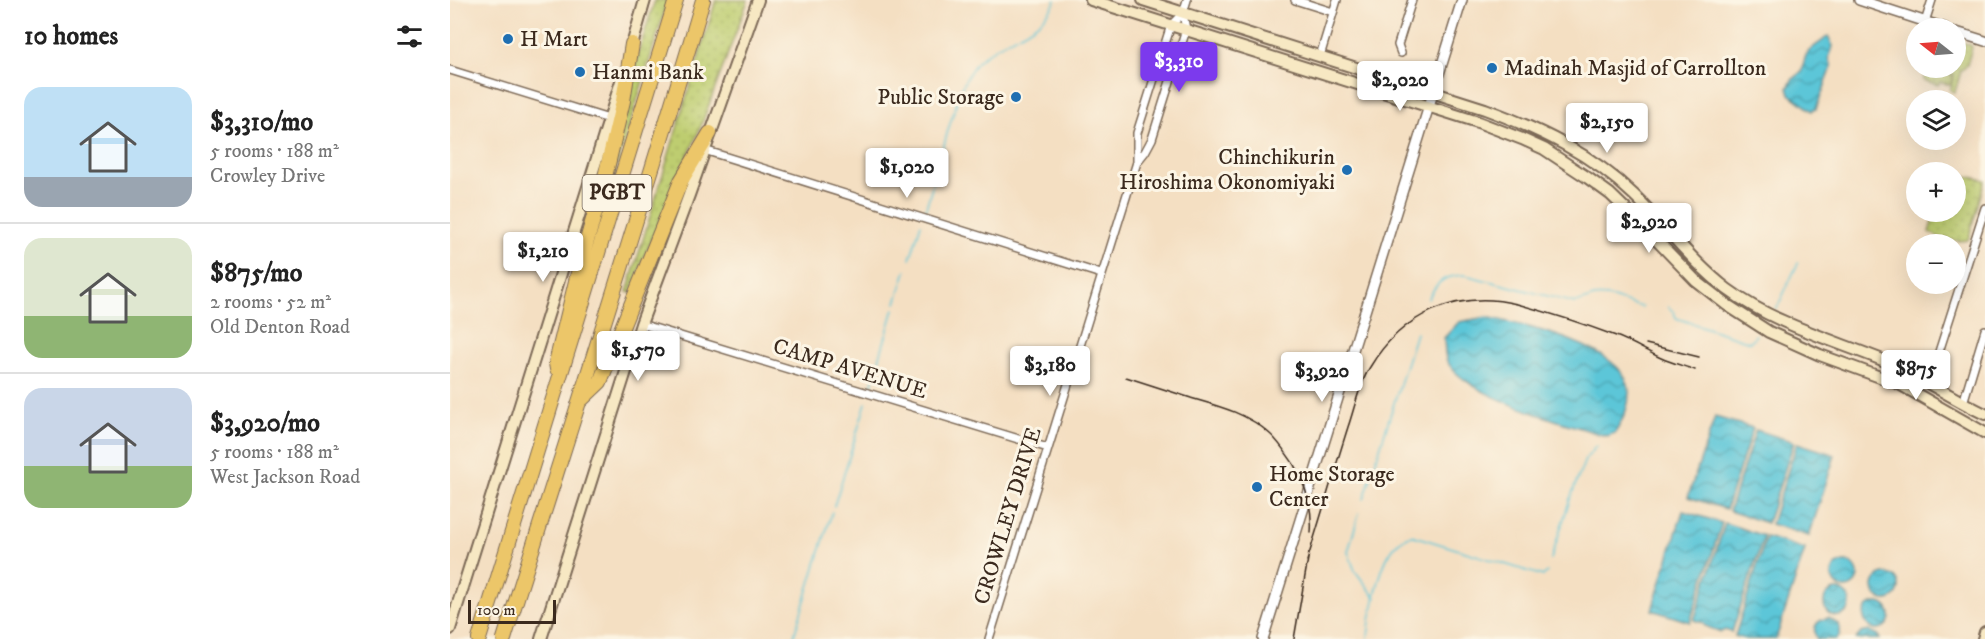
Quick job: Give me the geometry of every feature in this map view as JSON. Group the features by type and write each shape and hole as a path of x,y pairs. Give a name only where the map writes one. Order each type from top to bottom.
{"highway":[{"name":"PGBT","path":"479,639 676,0"},
{"name":"PGBT","path":"504,639 648,186 704,0"},
{"path":"558,386 556,363 579,265 604,181 623,101 632,44"},
{"path":"578,403 600,382 681,181 710,133"}],"main road":[{"path":"450,629 645,0"},
{"path":"541,639 641,324 758,0"},
{"path":"1091,0 1429,106 1522,138 1566,162 1610,194 1696,281 1768,332 1820,355 1899,384 1985,433"},
{"path":"1143,0 1517,120 1568,146 1601,167 1633,194 1690,255 1728,290 1769,315 1814,335 1880,359 1985,414"},
{"path":"1678,265 1690,255"},
{"path":"1899,384 1916,386 1929,383"},
{"path":"1983,639 1985,632"}],"street":[{"path":"1184,13 1187,0"},
{"path":"1295,0 1333,12"},
{"path":"1320,56 1336,0"},
{"path":"1401,53 1398,45 1412,0"},
{"path":"1263,639 1462,0"},
{"path":"1859,0 1913,18"},
{"path":"1926,18 1932,0"},
{"name":"CROWLEY DRIVE","path":"1137,162 1137,134 1171,25 1184,13"},
{"name":"CROWLEY DRIVE","path":"989,639 1137,162 1152,139 1186,30 1184,13"},
{"path":"1966,35 1985,41"},
{"path":"450,70 609,119"},
{"path":"704,150 1101,274"},
{"path":"1929,383 1985,208"},
{"name":"CAMP AVENUE","path":"641,324 1048,448"},
{"path":"1963,403 1985,330"}],"green space":[{"path":"655,0 668,0 581,283 637,57"},
{"path":"716,0 748,0 701,126 644,257 631,293 627,292"},
{"path":"1966,44 1972,47 1966,66"},
{"path":"1924,78 1952,78 1950,85 1940,82 1938,85 1923,80"},
{"path":"1953,78 1959,78 1956,90 1950,90"},
{"path":"1966,176 1985,180 1968,240 1966,240 1966,234 1929,232 1932,222 1966,222"}],"water":[{"path":"1828,36 1833,46 1829,58 1832,67 1816,109 1812,111 1790,94 1788,88 1792,80 1802,72 1805,57 1810,50"},
{"path":"1487,317 1567,339 1607,359 1621,371 1628,385 1629,397 1624,416 1615,433 1607,436 1514,406 1492,396 1457,374 1446,359 1444,338 1459,322"},
{"path":"1715,417 1753,428 1726,509 1688,497"},
{"path":"1756,430 1794,442 1767,523 1729,511"},
{"path":"1797,443 1835,455 1809,536 1771,524"},
{"path":"1683,511 1722,523 1690,622 1652,610"},
{"path":"1725,523 1764,536 1732,632 1725,630 1721,632 1694,620"},
{"path":"1766,537 1805,549 1776,639 1746,639 1735,636"},
{"path":"1845,562 1854,566 1858,575 1854,584 1845,588 1836,584 1832,575 1836,566"},
{"path":"1886,574 1895,578 1899,587 1895,596 1886,600 1877,596 1873,587 1877,578"},
{"path":"1837,590 1846,594 1850,603 1846,612 1837,616 1828,612 1824,603 1828,594"},
{"path":"1877,603 1886,607 1890,616 1886,625 1877,629 1868,625 1864,616 1868,607"},
{"path":"1829,618 1839,625 1840,632 1837,639 1817,639 1816,625 1821,620"},
{"path":"1870,631 1877,634 1880,639 1856,639 1861,633"}],"waterway":[{"path":"925,211 961,89 969,73 983,56 1040,21 1056,0"},
{"path":"910,259 921,224"},
{"path":"1776,310 1798,263"},
{"path":"896,303 906,271"},
{"path":"1428,299 1442,280 1465,275 1575,303 1600,296 1642,307"},
{"path":"1668,307 1674,312 1676,318 1750,342 1756,335"},
{"path":"871,387 894,309"},
{"path":"1364,499 1416,333"},
{"path":"834,506 866,403"},
{"path":"1551,559 1585,460 1596,446"},
{"path":"793,639 832,512"},
{"path":"1359,513 1348,552 1355,571 1376,598"},
{"path":"1368,639 1375,595 1386,561 1396,545 1411,535 1543,576 1547,572"}],"railway":[{"path":"1307,561 1357,396 1366,374 1383,349 1398,333 1414,320 1433,310 1473,300 1495,300 1517,304 1616,336 1661,358 1695,370"},
{"path":"1646,344 1699,357"},
{"path":"1126,377 1212,404 1262,427 1288,455 1302,480 1310,505 1311,533"},
{"path":"1294,639 1309,553"}],"place":[{"name":"H Mart","path":"508,39"},
{"name":"Madinah Masjid of Carrollton","path":"1492,68"},
{"name":"Hanmi Bank","path":"580,72"},
{"name":"Public Storage","path":"1016,97"},
{"name":"Chinchikurin Hiroshima Okonomiyaki","path":"1347,170"},
{"name":"Home Storage Center","path":"1257,487"}]}
